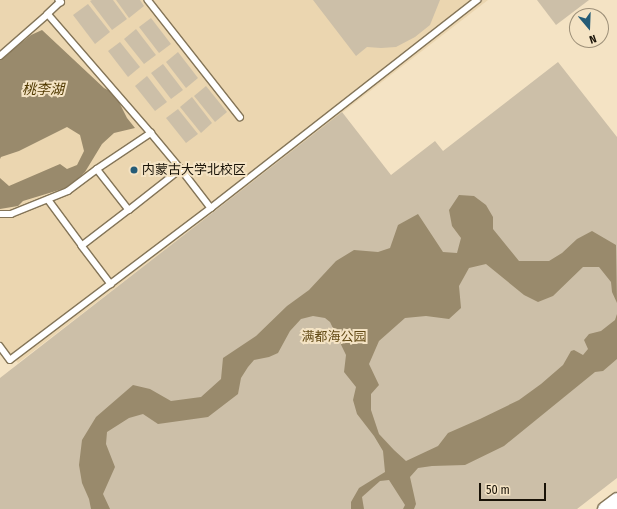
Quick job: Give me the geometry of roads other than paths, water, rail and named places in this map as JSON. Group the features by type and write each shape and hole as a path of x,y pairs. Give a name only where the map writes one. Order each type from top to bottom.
{"street":[{"path":"605,509 617,500"}],"lane":[{"path":"148,0 240,117"},
{"path":"0,346 10,360 211,208 477,0"},
{"path":"0,56 61,1"},
{"path":"48,14 181,169 211,208"},
{"path":"0,214 11,214 68,191 97,169 150,133"},
{"path":"97,169 129,210"},
{"path":"82,246 181,169"},
{"path":"48,200 111,284"}],"water":[{"name":"桃李湖","path":"42,30 104,88 115,94 127,118 135,128 114,133 102,144 85,172 69,187 23,201 18,206 0,209 0,178 9,186 60,164 67,169 77,165 84,151 80,135 67,127 19,151 1,157 0,159 0,60 31,35"},
{"path":"459,195 474,196 486,205 493,217 493,229 519,261 549,261 562,253 577,239 592,231 616,245 617,303 612,292 611,282 599,267 583,267 553,296 538,302 524,295 486,264 469,268 459,286 461,308 449,319 426,316 405,318 379,341 369,364 379,385 371,394 371,410 379,434 394,450 406,461 438,446 448,433 519,400 563,365 571,351 574,350 583,355 588,349 584,340 589,334 601,331 615,320 617,314 617,359 603,371 595,372 504,446 465,465 418,468 410,477 416,504 414,509 403,509 405,505 389,480 380,481 362,497 364,509 351,509 351,502 359,488 385,472 383,451 374,436 357,414 353,400 356,387 344,372 346,355 330,322 325,318 313,316 301,319 290,331 278,353 269,357 254,360 241,378 238,394 208,417 158,424 143,414 129,418 107,432 106,444 115,467 103,494 110,509 91,509 89,499 82,483 79,465 82,440 96,417 133,385 150,389 171,401 201,397 221,379 223,358 256,336 287,306 309,290 336,261 354,250 378,252 390,248 398,225 418,214 443,252 457,253 461,238 452,226 449,210"}],"place":[{"name":"内蒙古大学北校区","path":"134,170"}],"park label":[{"name":"满都海公园","path":"334,337"}]}
